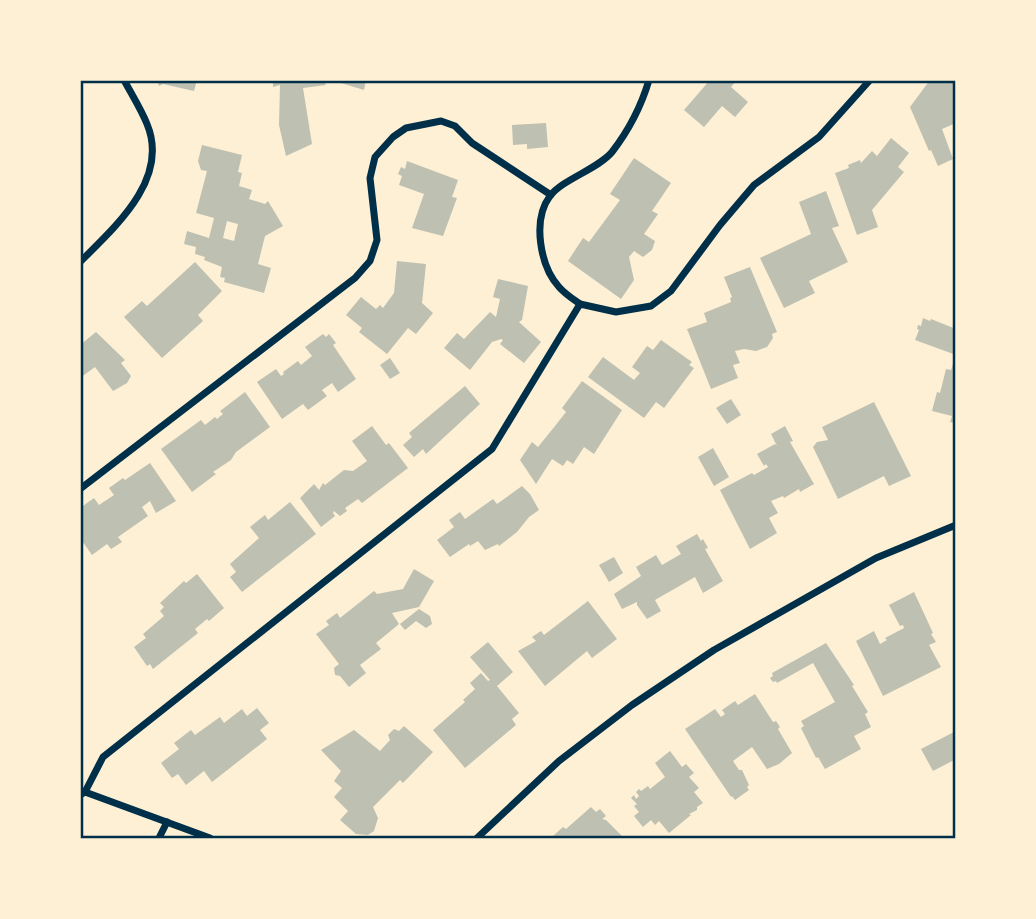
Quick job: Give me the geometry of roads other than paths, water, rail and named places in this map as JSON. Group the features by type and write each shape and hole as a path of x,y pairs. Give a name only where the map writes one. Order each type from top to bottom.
{"street":[{"path":"80,262 123,219 147,179 151,167 152,145 148,126 124,80"},
{"path":"649,80 639,111 610,154 551,195 541,218 541,245 547,267 559,287 580,304 616,313 651,306 671,291 754,184 819,137 870,80"},
{"path":"80,489 355,278 370,261 377,240 370,178 375,157 393,137 406,128 441,121 455,126 472,143 551,195"},
{"path":"210,838 83,793 103,757 492,449 580,304"},
{"path":"477,838 559,761 632,705 714,650 876,558 956,525"},
{"path":"159,838 167,822"}]}
